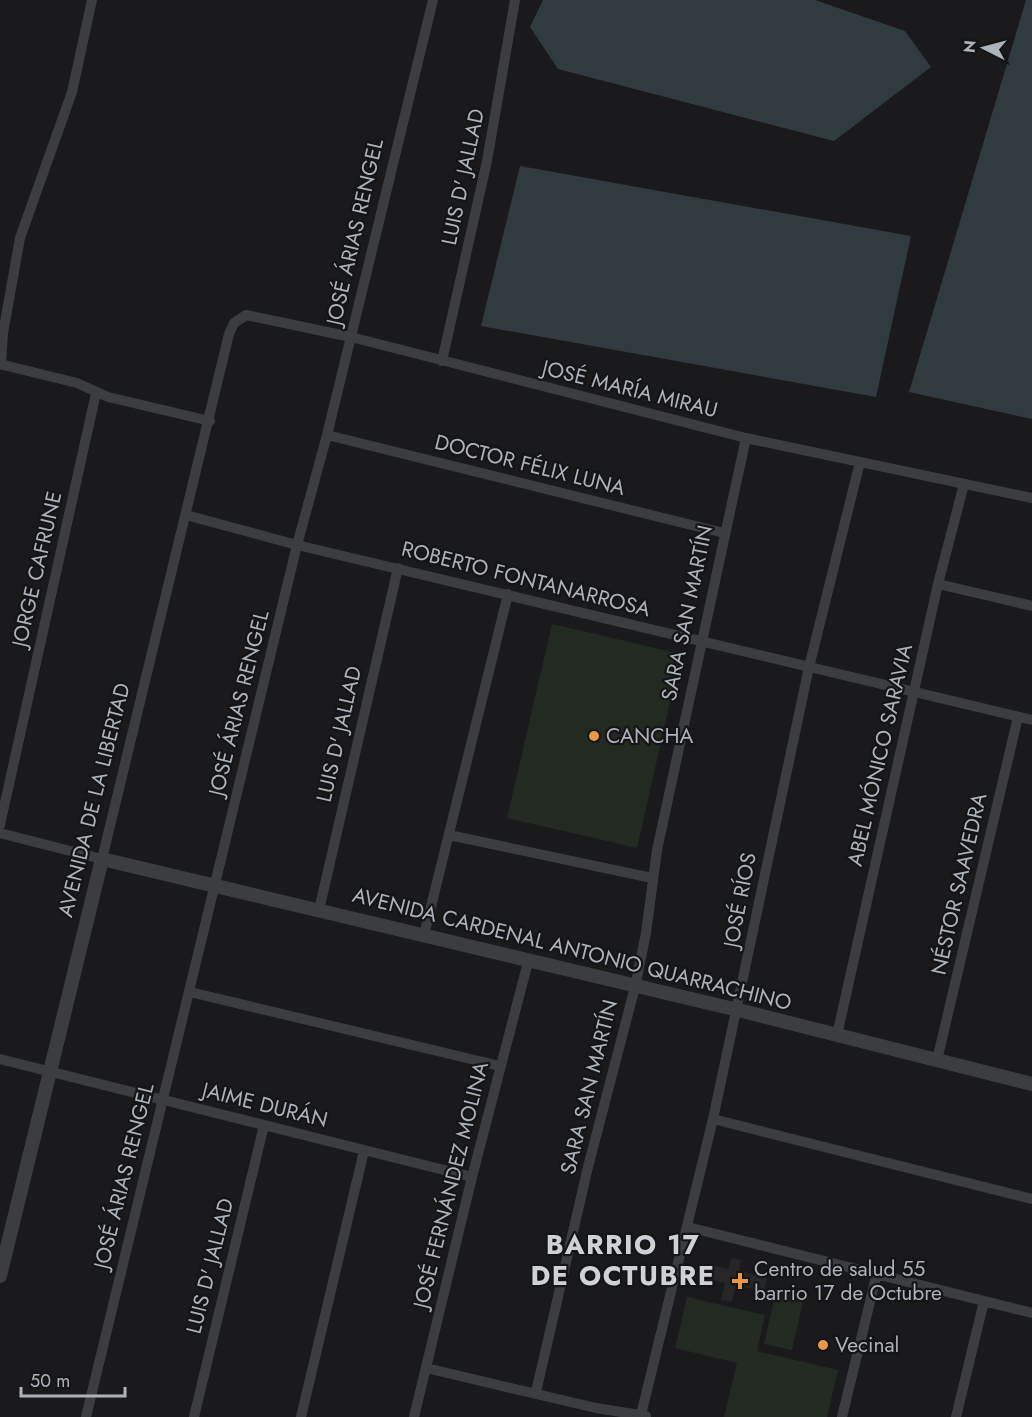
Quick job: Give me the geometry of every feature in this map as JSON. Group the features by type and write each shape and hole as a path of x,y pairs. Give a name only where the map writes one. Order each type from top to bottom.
{"street":[{"path":"92,0 72,92 20,238 3,333 0,364 77,383 96,393 210,421"},
{"name":"JOSÉ ÁRIAS RENGEL","path":"86,1417 297,544 327,435 433,0"},
{"name":"LUIS D' JALLAD","path":"442,361 487,161 515,0"},
{"name":"JOSÉ MARÍA MIRAU","path":"229,334 234,323 246,315 351,338 632,411 746,438 1032,498"},
{"name":"AVENIDA DE LA LIBERTAD","path":"0,1276 210,421 229,334"},
{"name":"JORGE CAFRUNE","path":"0,825 96,393"},
{"name":"DOCTOR FÉLIX LUNA","path":"327,435 724,533"},
{"name":"SARA SAN MARTÍN","path":"536,1392 588,1167 635,987 646,933 652,878 746,438"},
{"name":"JOSÉ RÍOS","path":"645,1416 738,1010 809,667 860,462"},
{"name":"ABEL MÓNICO SARAVIA","path":"837,1035 938,584 964,484"},
{"name":"ROBERTO FONTANARROSA","path":"186,515 297,544 1032,720"},
{"name":"LUIS D' JALLAD","path":"319,910 398,567"},
{"path":"938,584 1032,606"},
{"path":"424,935 508,594"},
{"name":"NÉSTOR SAAVEDRA","path":"937,1060 1018,717"},
{"path":"0,833 102,859"},
{"path":"448,834 652,878"},
{"name":"AVENIDA CARDENAL ANTONIO QUARRACHINO","path":"102,859 424,935 528,962 738,1010 1032,1084"},
{"name":"JOSÉ FERNÁNDEZ MOLINA","path":"414,1417 472,1177 528,962"},
{"path":"190,992 500,1066"},
{"name":"JAIME DURÁN","path":"0,1059 472,1177"},
{"path":"713,1119 1032,1199"},
{"name":"LUIS D' JALLAD","path":"194,1417 264,1125"},
{"path":"301,1417 364,1151"},
{"path":"687,1227 1032,1313"},
{"path":"842,1417 877,1273"},
{"path":"957,1417 984,1301"},
{"path":"426,1368 536,1392 596,1408 645,1416"}],"shaded area":[{"path":"543,0 815,0 905,31 931,67 834,141 558,69 530,27"},
{"path":"1026,0 1032,0 1032,419 909,392"},
{"path":"520,166 911,236 876,397 481,326"},
{"name":"CANCHA","path":"552,624 681,654 637,848 507,818"},
{"name":"Centro de salud 55 barrio 17 de Octubre","path":"731,1258 741,1260 739,1271 767,1278 764,1292 736,1285 732,1302 721,1300 725,1283 699,1277 702,1263 728,1269"},
{"path":"776,1291 804,1297 792,1350 764,1344"},
{"path":"687,1297 765,1315 757,1351 838,1370 827,1417 724,1417 737,1363 675,1348"}],"place":[{"name":"CANCHA","path":"594,736"},
{"name":"Centro de salud 55 barrio 17 de Octubre","path":"740,1281"},
{"name":"Vecinal","path":"823,1345"}],"district":[{"name":"BARRIO 17 DE OCTUBRE","path":"623,1260"}]}
